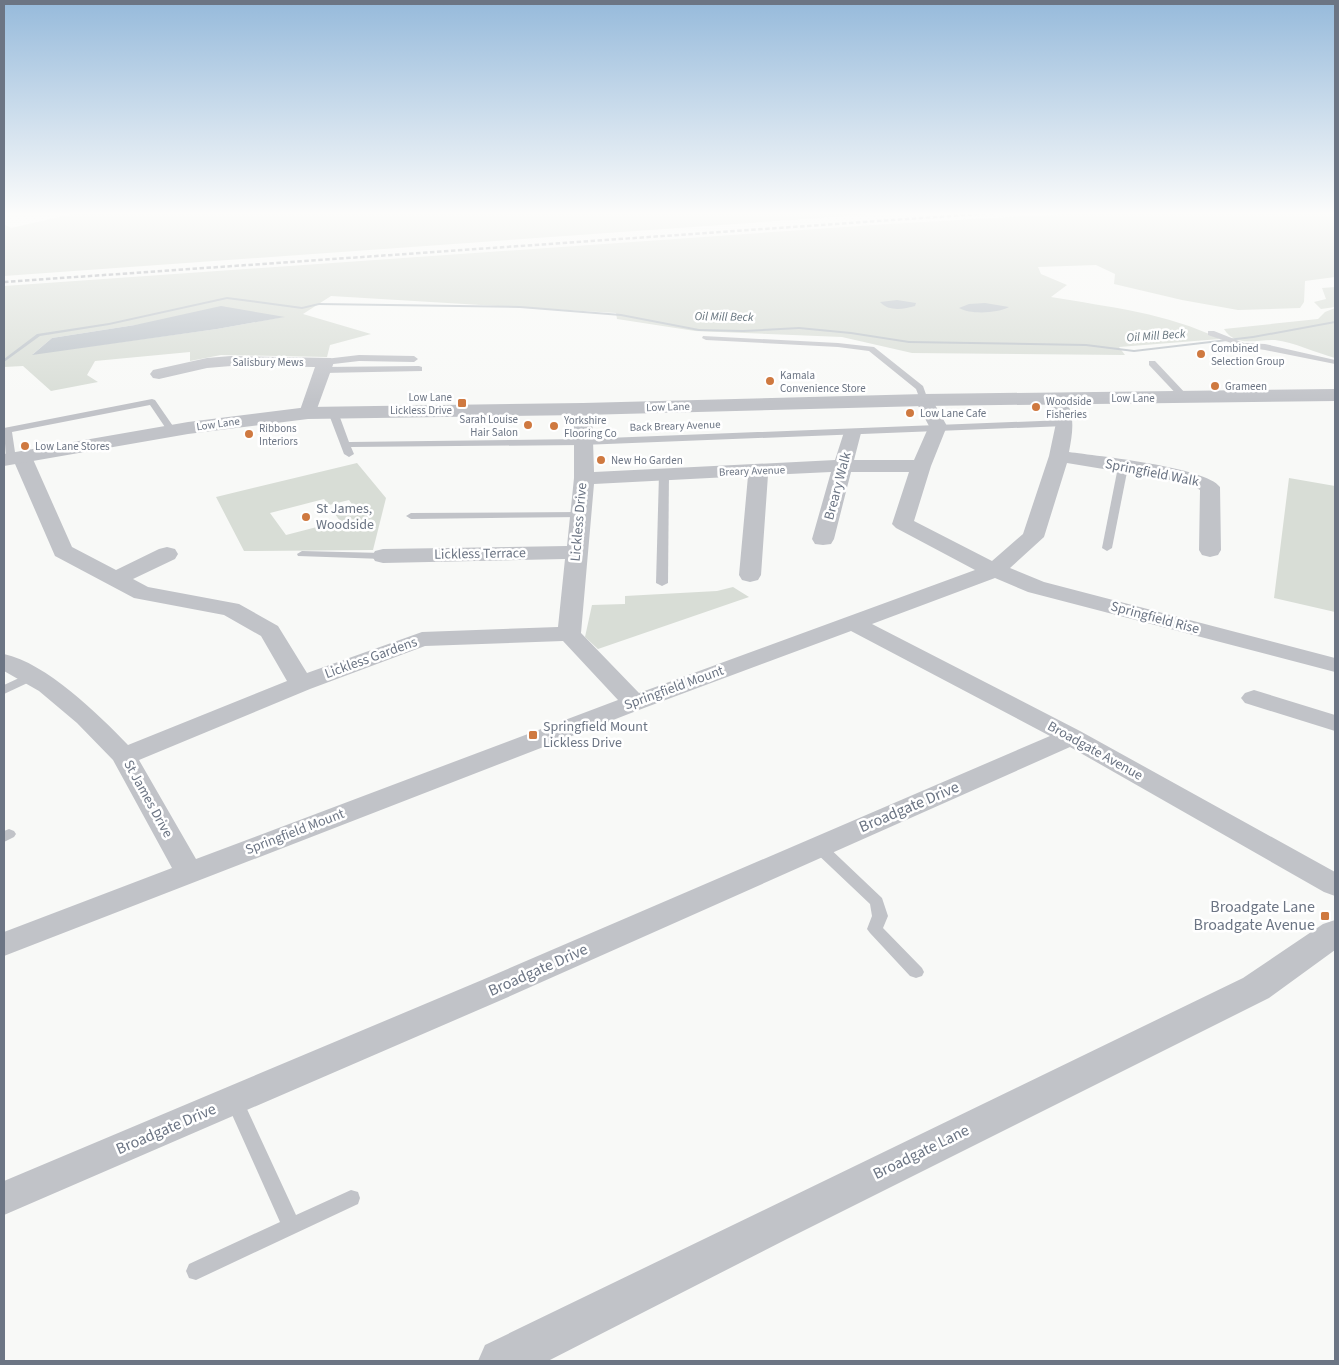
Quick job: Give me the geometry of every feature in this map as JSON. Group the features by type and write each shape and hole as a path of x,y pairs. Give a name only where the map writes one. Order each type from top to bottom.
{"street":[{"name":"Salisbury Mews","path":"159,374 207,363 231,361 324,366 308,412"},
{"name":"Low Lane","path":"12,459 172,431 308,412 583,409 924,400 1335,395"},
{"name":"Springfield Mount","path":"4,944 189,872 851,622 986,566 1033,537 1060,456 1064,423 1056,398"},
{"path":"921,466 938,426 924,400"},
{"name":"Lickless Drive","path":"569,634 584,478 583,409"},
{"name":"Breary Walk","path":"823,539 852,433"},
{"name":"Springfield Walk","path":"1060,456 1193,478 1210,487 1210,550"},
{"path":"12,459 63,551 142,593 231,609 270,631 301,684"},
{"name":"Breary Avenue","path":"584,478 842,466 921,466"},
{"name":"Springfield Rise","path":"921,466 903,524 986,566 1036,587 1335,665"},
{"path":"750,575 758,471"},
{"name":"Lickless Terrace","path":"383,556 577,552"},
{"path":"115,578 167,554"},
{"name":"Broadgate Avenue","path":"851,622 1071,737 1335,885"},
{"path":"569,634 634,703"},
{"name":"Lickless Gardens","path":"124,756 301,684 422,639 569,634"},
{"name":"St James Drive","path":"4,661 48,686 86,717 124,756 189,872"},
{"path":"1254,698 1335,723"},
{"name":"Broadgate Drive","path":"4,1198 503,985 1071,737"},
{"name":"Broadgate Lane","path":"501,1361 788,1217 1256,988 1335,933"}],"lane":[{"path":"1215,335 1243,345 1265,347 1335,362"},
{"path":"706,338 838,345 871,349 920,388 924,400"},
{"path":"324,366 359,358 414,359"},
{"path":"1152,363 1185,398"},
{"path":"324,366 419,369"},
{"path":"12,459 7,430 152,402 172,431"},
{"path":"333,412 349,454"},
{"name":"Back Breary Avenue","path":"352,444 582,442 852,433 938,426 1064,423"},
{"path":"1107,548 1123,467"},
{"path":"662,583 664,474"},
{"path":"411,516 579,515"},
{"path":"302,554 383,556"},
{"path":"4,690 32,676"},
{"path":"818,846 876,902 880,916 875,929 916,972"},
{"path":"234,1099 291,1226"},
{"path":"196,1271 351,1198"}],"shaded area":[{"path":"151,276 1045,276 1067,285 1051,297 1159,317 1200,330 1220,339 1119,347 1125,355 912,353 842,337 695,331 617,319 616,313 331,296 303,314 371,334 330,345 327,357 221,355 190,361 190,352 95,361 87,375 98,382 51,391 23,366 4,367 4,286","holes":["283,317 217,329 33,354 52,338 135,325"]},
{"path":"1115,276 1335,276 1305,281 1304,302 1300,308 1238,310 1182,300 1114,284"},
{"path":"1335,287 1335,307 1321,309 1314,302 1326,299 1322,288"},
{"path":"897,300 916,303 915,306 897,309 888,307 880,302"},
{"path":"985,303 1009,307 998,311 984,312 970,312 959,308 969,304"},
{"path":"221,306 285,317 217,329 32,355 52,338 135,325"},
{"path":"1335,308 1335,358 1282,341 1240,341 1234,339 1224,329 1318,319 1325,312"},
{"path":"357,463 386,498 373,550 244,551 216,497","holes":["324,499 329,505 349,500 355,508 335,514 340,521 286,535 270,513"]},
{"path":"1289,478 1335,486 1335,612 1274,598"},
{"path":"733,587 749,597 598,649 585,637 592,605 625,604 625,596 717,591"}],"waterway":[{"name":"Oil Mill Beck","path":"4,361 39,335 109,324 227,298 302,308 319,304 520,307 621,315 699,330 743,331 799,328 851,333 909,342 1086,345 1134,351 1253,337 1335,322"}],"railway":[{"path":"4,282 94,276"}],"place":[{"name":"Combined Selection Group","path":"1201,354"},
{"name":"Kamala Convenience Store","path":"770,381"},
{"name":"Grameen","path":"1215,386"},
{"name":"Low Lane Lickless Drive","path":"462,403"},
{"name":"Woodside Fisheries","path":"1036,407"},
{"name":"Low Lane Cafe","path":"910,413"},
{"name":"Sarah Louise Hair Salon","path":"528,425"},
{"name":"Yorkshire Flooring Co","path":"554,426"},
{"name":"Ribbons Interiors","path":"249,434"},
{"name":"Low Lane Stores","path":"25,446"},
{"name":"New Ho Garden","path":"601,460"},
{"name":"St James, Woodside","path":"306,517"},
{"name":"Springfield Mount Lickless Drive","path":"533,735"},
{"name":"Broadgate Lane Broadgate Avenue","path":"1325,916"}]}
